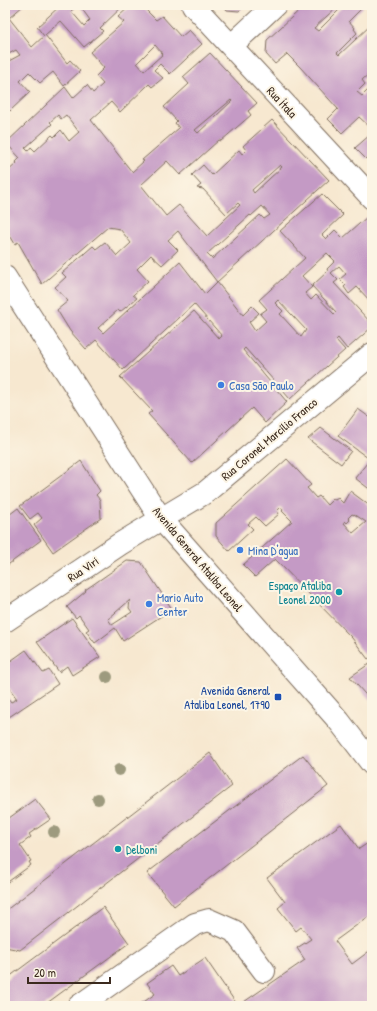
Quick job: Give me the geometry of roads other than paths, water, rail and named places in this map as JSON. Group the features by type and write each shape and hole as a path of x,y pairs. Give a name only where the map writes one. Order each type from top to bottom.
{"main road":[{"name":"Rua Ítala","path":"193,5 372,198"},
{"path":"231,46 276,5"},
{"name":"Avenida General Ataliba Leonel","path":"5,277 161,519 339,721 372,764"},
{"name":"Rua Coronel Marcílio Franco","path":"161,519 206,492 372,354"},
{"name":"Rua Viri","path":"5,621 161,519"},
{"path":"79,1006 195,924 209,920 234,931 264,971"}],"place":[{"name":"Casa São Paulo","path":"221,385"},
{"name":"Mina D'agua","path":"240,550"},
{"name":"Espaço Ataliba Leonel 2000","path":"339,592"},
{"name":"Mario Auto Center","path":"149,604"},
{"name":"Avenida General Ataliba Leonel, 1790","path":"278,697"},
{"name":"Delboni","path":"118,849"}]}
